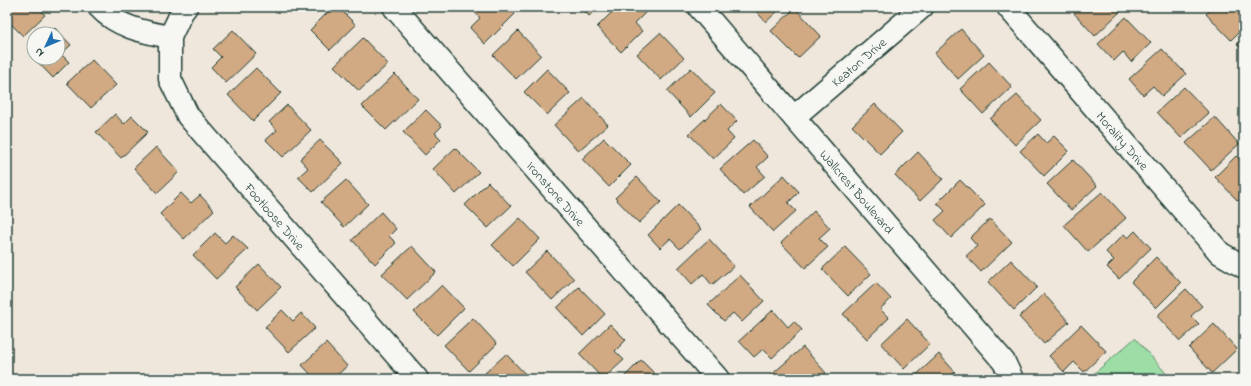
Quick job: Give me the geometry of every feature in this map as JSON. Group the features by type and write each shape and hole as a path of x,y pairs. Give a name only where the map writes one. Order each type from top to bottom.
{"street":[{"path":"98,7 105,14 122,25 170,37 186,7"},
{"name":"Ironstone Drive","path":"394,7 718,379"},
{"name":"Wallcrest Boulevard","path":"699,7 1004,362 1012,379"},
{"name":"Keaton Drive","path":"794,117 922,7"},
{"name":"Morality Drive","path":"1008,7 1220,252 1244,267"},
{"name":"Footloose Drive","path":"170,37 170,79 188,116 417,379"}],"green space":[{"path":"1135,338 1171,379 1088,379"}],"building":[{"path":"7,7 37,7 45,15 33,26 26,26 26,33 23,36 7,20"},
{"path":"333,7 338,7 356,25 330,50 310,30"},
{"path":"474,7 509,7 515,14 485,44 470,28 480,18 472,9"},
{"path":"581,7 599,7 589,16"},
{"path":"617,7 639,7 645,13 635,23 642,31 621,52 597,27"},
{"path":"752,7 782,7 766,22"},
{"path":"1077,7 1125,7 1095,36 1072,11"},
{"path":"1214,7 1242,7 1244,9 1244,27 1231,40 1206,14"},
{"path":"795,8 821,36 798,58 771,31"},
{"path":"1126,17 1151,43 1131,62 1123,52 1114,61 1098,44"},
{"path":"961,29 984,55 958,79 935,53"},
{"path":"233,30 256,54 226,83 211,67 221,57 213,49"},
{"path":"518,31 541,55 516,79 493,55"},
{"path":"660,33 684,58 661,80 637,54"},
{"path":"1244,37 1244,51 1237,44"},
{"path":"363,38 388,64 359,91 334,66"},
{"path":"66,40 71,45 66,50"},
{"path":"1162,49 1186,74 1162,96 1153,86 1143,95 1129,79"},
{"path":"92,60 116,85 91,108 67,83"},
{"path":"989,62 1012,87 983,114 960,89"},
{"path":"41,66 65,66 53,78"},
{"path":"256,68 281,93 253,121 228,95"},
{"path":"691,68 715,93 691,117 667,91"},
{"path":"547,69 570,93 547,115 524,92"},
{"path":"395,74 418,99 386,130 362,106"},
{"path":"1184,87 1209,113 1181,138 1157,112"},
{"path":"1017,95 1041,120 1015,145 990,119"},
{"path":"584,98 608,125 578,151 554,125"},
{"path":"721,104 737,121 727,131 734,139 713,159 689,134"},
{"path":"875,104 902,132 880,154 852,126"},
{"path":"287,105 311,130 283,157 266,140 277,130 269,122"},
{"path":"426,110 442,126 435,133 441,139 425,155 403,132"},
{"path":"115,114 124,124 132,116 148,132 121,158 96,132"},
{"path":"1215,117 1239,144 1211,170 1186,143"},
{"path":"1038,134 1046,143 1054,136 1069,151 1044,176 1020,151"},
{"path":"604,138 631,165 609,187 582,159"},
{"path":"320,140 343,163 313,192 298,177 308,168 300,159"},
{"path":"753,140 768,157 757,167 765,176 743,195 720,169"},
{"path":"156,147 179,172 157,193 134,168"},
{"path":"455,148 479,172 456,194 433,169"},
{"path":"918,152 943,179 920,201 895,175"},
{"path":"1236,156 1244,164 1244,195 1238,201 1215,177"},
{"path":"1073,160 1097,186 1071,210 1047,184"},
{"path":"784,175 799,192 788,203 796,211 773,232 750,207"},
{"path":"637,177 661,202 639,223 615,198"},
{"path":"346,180 368,204 344,227 321,202"},
{"path":"960,180 985,205 951,238 935,220 945,211 937,203"},
{"path":"488,182 511,206 488,228 465,205"},
{"path":"1102,192 1126,218 1088,252 1064,225"},
{"path":"181,193 191,203 200,195 214,210 184,239 160,214"},
{"path":"678,205 701,229 680,249 670,239 660,248 648,235"},
{"path":"814,211 830,228 819,238 828,247 805,268 781,243"},
{"path":"381,212 396,229 389,236 396,243 375,264 352,240"},
{"path":"520,218 540,239 513,266 492,245"},
{"path":"990,219 1012,242 981,272 966,256 977,246 970,238"},
{"path":"1135,231 1151,248 1119,279 1107,267 1114,260 1106,252 1124,234 1128,238"},
{"path":"215,233 225,243 233,235 248,249 216,279 193,255"},
{"path":"709,239 734,266 712,285 703,274 692,284 678,268"},
{"path":"412,246 436,272 407,300 382,274"},
{"path":"845,247 871,274 848,296 822,269"},
{"path":"547,251 574,279 552,300 525,272"},
{"path":"1156,257 1181,283 1156,308 1131,282"},
{"path":"1011,260 1037,287 1014,310 988,282"},
{"path":"259,264 281,287 257,310 235,287"},
{"path":"740,275 764,301 742,322 733,313 724,321 708,305"},
{"path":"876,283 891,299 880,309 889,318 867,339 843,314"},
{"path":"442,285 464,308 437,335 414,312"},
{"path":"579,287 605,314 583,336 557,308"},
{"path":"1186,289 1202,306 1191,316 1199,324 1180,341 1157,316"},
{"path":"1044,294 1069,322 1044,344 1019,317"},
{"path":"282,310 293,321 301,313 315,328 289,352 265,327"},
{"path":"773,310 788,327 794,321 802,330 772,358 763,349 754,357 739,341"},
{"path":"473,318 497,344 469,371 444,345"},
{"path":"907,319 930,344 904,369 881,344"},
{"path":"610,324 626,340 615,351 624,360 603,379 579,354"},
{"path":"1214,324 1237,349 1212,373 1189,348"},
{"path":"1081,325 1106,351 1084,372 1074,362 1064,372 1049,356"},
{"path":"326,343 347,366 333,379 315,379 302,365"},
{"path":"803,347 826,373 819,379 772,379 770,376"},
{"path":"506,354 529,378 528,379 491,379 485,373"},
{"path":"939,354 955,372 947,379 912,379"},
{"path":"641,360 660,379 622,379"}]}
